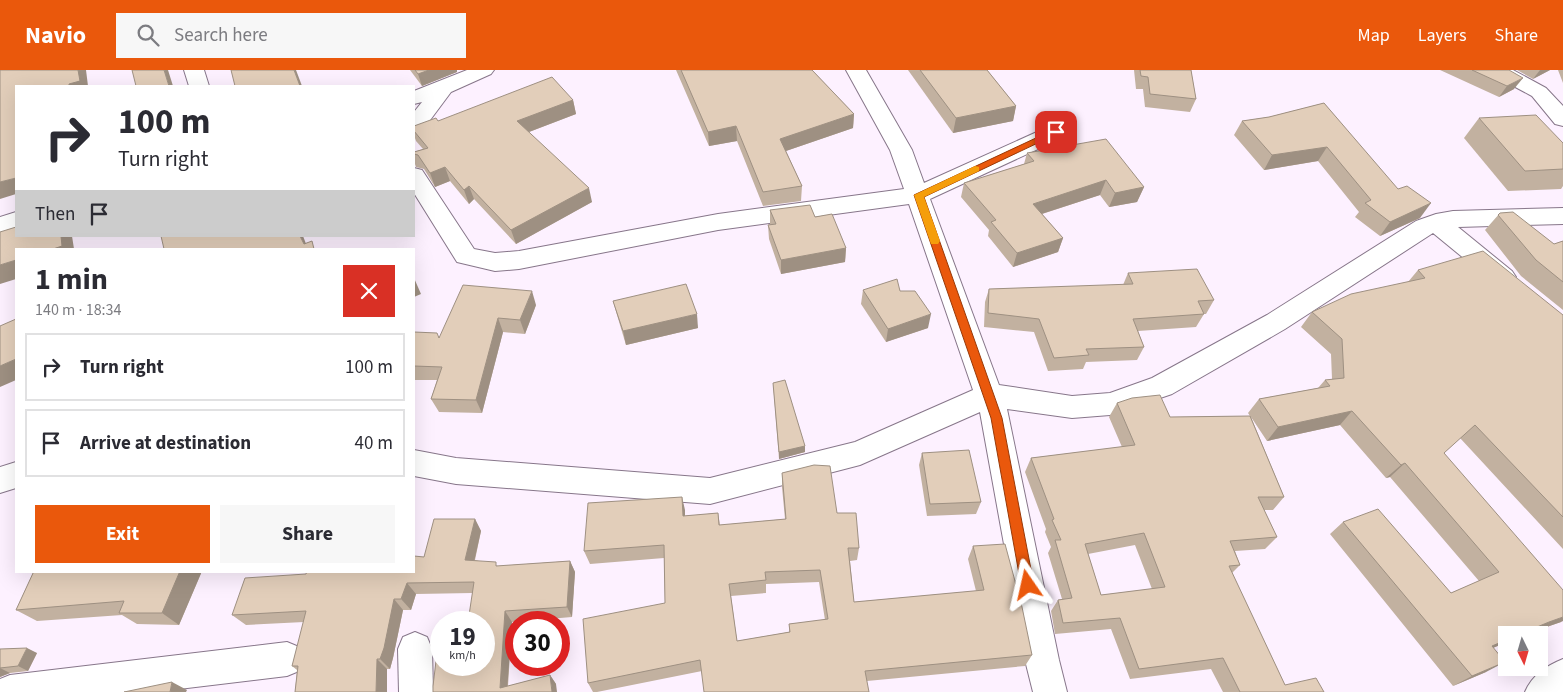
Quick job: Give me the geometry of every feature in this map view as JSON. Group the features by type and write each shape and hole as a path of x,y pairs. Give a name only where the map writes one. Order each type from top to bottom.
{"street":[{"path":"194,70 199,85"},
{"path":"415,98 444,88 484,70"},
{"path":"856,70 901,150 989,395 996,418 1042,660 1050,692"},
{"path":"1498,70 1539,92 1563,119"},
{"path":"415,125 444,88"},
{"path":"415,177 466,256 495,262 519,260 718,222 918,195 1056,132"},
{"path":"415,464 456,471 710,491 860,453 989,395 1072,407 1110,404 1162,386 1276,322 1424,227 1436,222 1453,219 1563,216"},
{"path":"0,225 15,220"},
{"path":"1436,222 1518,290"},
{"path":"0,480 15,475"},
{"path":"414,649 416,692"},
{"path":"10,692 287,659"},
{"path":"1542,692 1563,676"}],"building":[{"path":"0,70 78,70 80,81 69,85 15,85 15,178 0,182"},
{"path":"132,70 164,70 169,85 136,85"},
{"path":"231,70 294,70 300,85 235,85"},
{"path":"415,70 429,70 418,74"},
{"path":"681,70 812,70 854,114 780,139 802,186 763,192 736,126 708,132"},
{"path":"920,70 987,70 1016,106 956,118"},
{"path":"1140,70 1191,70 1196,99 1150,94 1148,77 1141,76"},
{"path":"1472,70 1509,70 1523,78 1507,86"},
{"path":"552,77 573,100 517,121 589,188 511,230 469,186 464,190 445,167 430,173 418,155 415,154 415,152 428,148 415,132 415,126 436,118 438,121"},
{"path":"1324,103 1398,189 1407,186 1431,203 1390,222 1365,203 1371,200 1327,147 1272,155 1242,121 1269,117"},
{"path":"1536,115 1563,143 1563,169 1525,171 1479,118"},
{"path":"1106,139 1144,187 1115,193 1106,180 1033,204 1063,238 1017,253 991,222 996,220 964,183 1034,161 1027,153"},
{"path":"810,205 815,217 832,214 846,248 781,260 768,225 776,224 770,210"},
{"path":"1513,212 1554,244 1563,241 1563,282 1536,260 1498,215 1500,213"},
{"path":"15,227 15,237 61,237 62,246 56,248 15,248 15,260 0,265 0,232"},
{"path":"161,237 300,237 304,244 312,241 314,248 164,248"},
{"path":"1483,251 1563,315 1563,517 1475,425 1444,453 1563,590 1563,617 1539,626 1498,626 1498,643 1492,646 1498,653 1498,665 1472,676 1343,522 1378,509 1451,593 1499,572 1405,463 1401,465 1352,411 1278,427 1259,399 1330,386 1325,380 1344,378 1342,339 1312,312 1351,294 1425,278 1418,270"},
{"path":"1197,269 1214,300 1198,301 1204,314 1133,319 1144,347 1086,349 1089,355 1054,358 1039,319 988,313 989,289 1133,284 1128,273"},
{"path":"897,279 900,291 915,291 931,314 888,329 863,290"},
{"path":"686,284 697,314 623,331 613,301"},
{"path":"463,285 532,291 520,320 498,318 476,400 431,399 442,367 415,366 415,332 437,333 439,338"},
{"path":"15,319 15,359 0,366 0,326"},
{"path":"785,380 805,446 779,452 773,383"},
{"path":"1160,395 1170,417 1250,416 1284,497 1258,497 1277,537 1230,541 1240,565 1229,566 1285,685 1316,678 1324,692 1240,692 1223,658 1139,669 1120,618 1063,623 1058,600 1072,598 1055,540 1061,540 1052,520 1054,519 1031,458 1135,445 1117,403 1132,398","holes":["1144,533 1165,587 1101,595 1085,544"]},
{"path":"969,450 981,502 930,504 922,453"},
{"path":"814,465 830,466 837,513 856,513 859,548 848,548 854,602 984,590 973,546 1005,544 1022,607 1032,655 865,671 869,692 704,692 700,660 588,683 583,619 665,603 664,545 584,551 588,503 682,497 683,516 718,513 719,525 786,519 782,473","holes":["820,570 828,619 789,624 790,632 737,641 729,584 766,580 765,572"]},
{"path":"434,519 475,519 465,560 496,562 496,566 570,561 567,607 505,611 500,688 550,676 552,692 433,692 434,676 495,676 495,611 470,611 474,582 407,583 401,599 394,599 384,648 380,659 377,659 376,692 295,692 298,666 292,666 306,611 232,615 245,578 306,573 415,573 415,556 424,557"},
{"path":"33,573 179,573 162,613 119,613 124,601 16,610"},
{"path":"27,648 18,666 0,668 0,649"},
{"path":"172,682 170,692 124,692"}],"slow traffic":[{"path":"935,241 918,195 975,169"}],"route":[{"path":"1028,585 996,418 918,195 1056,132"}]}
